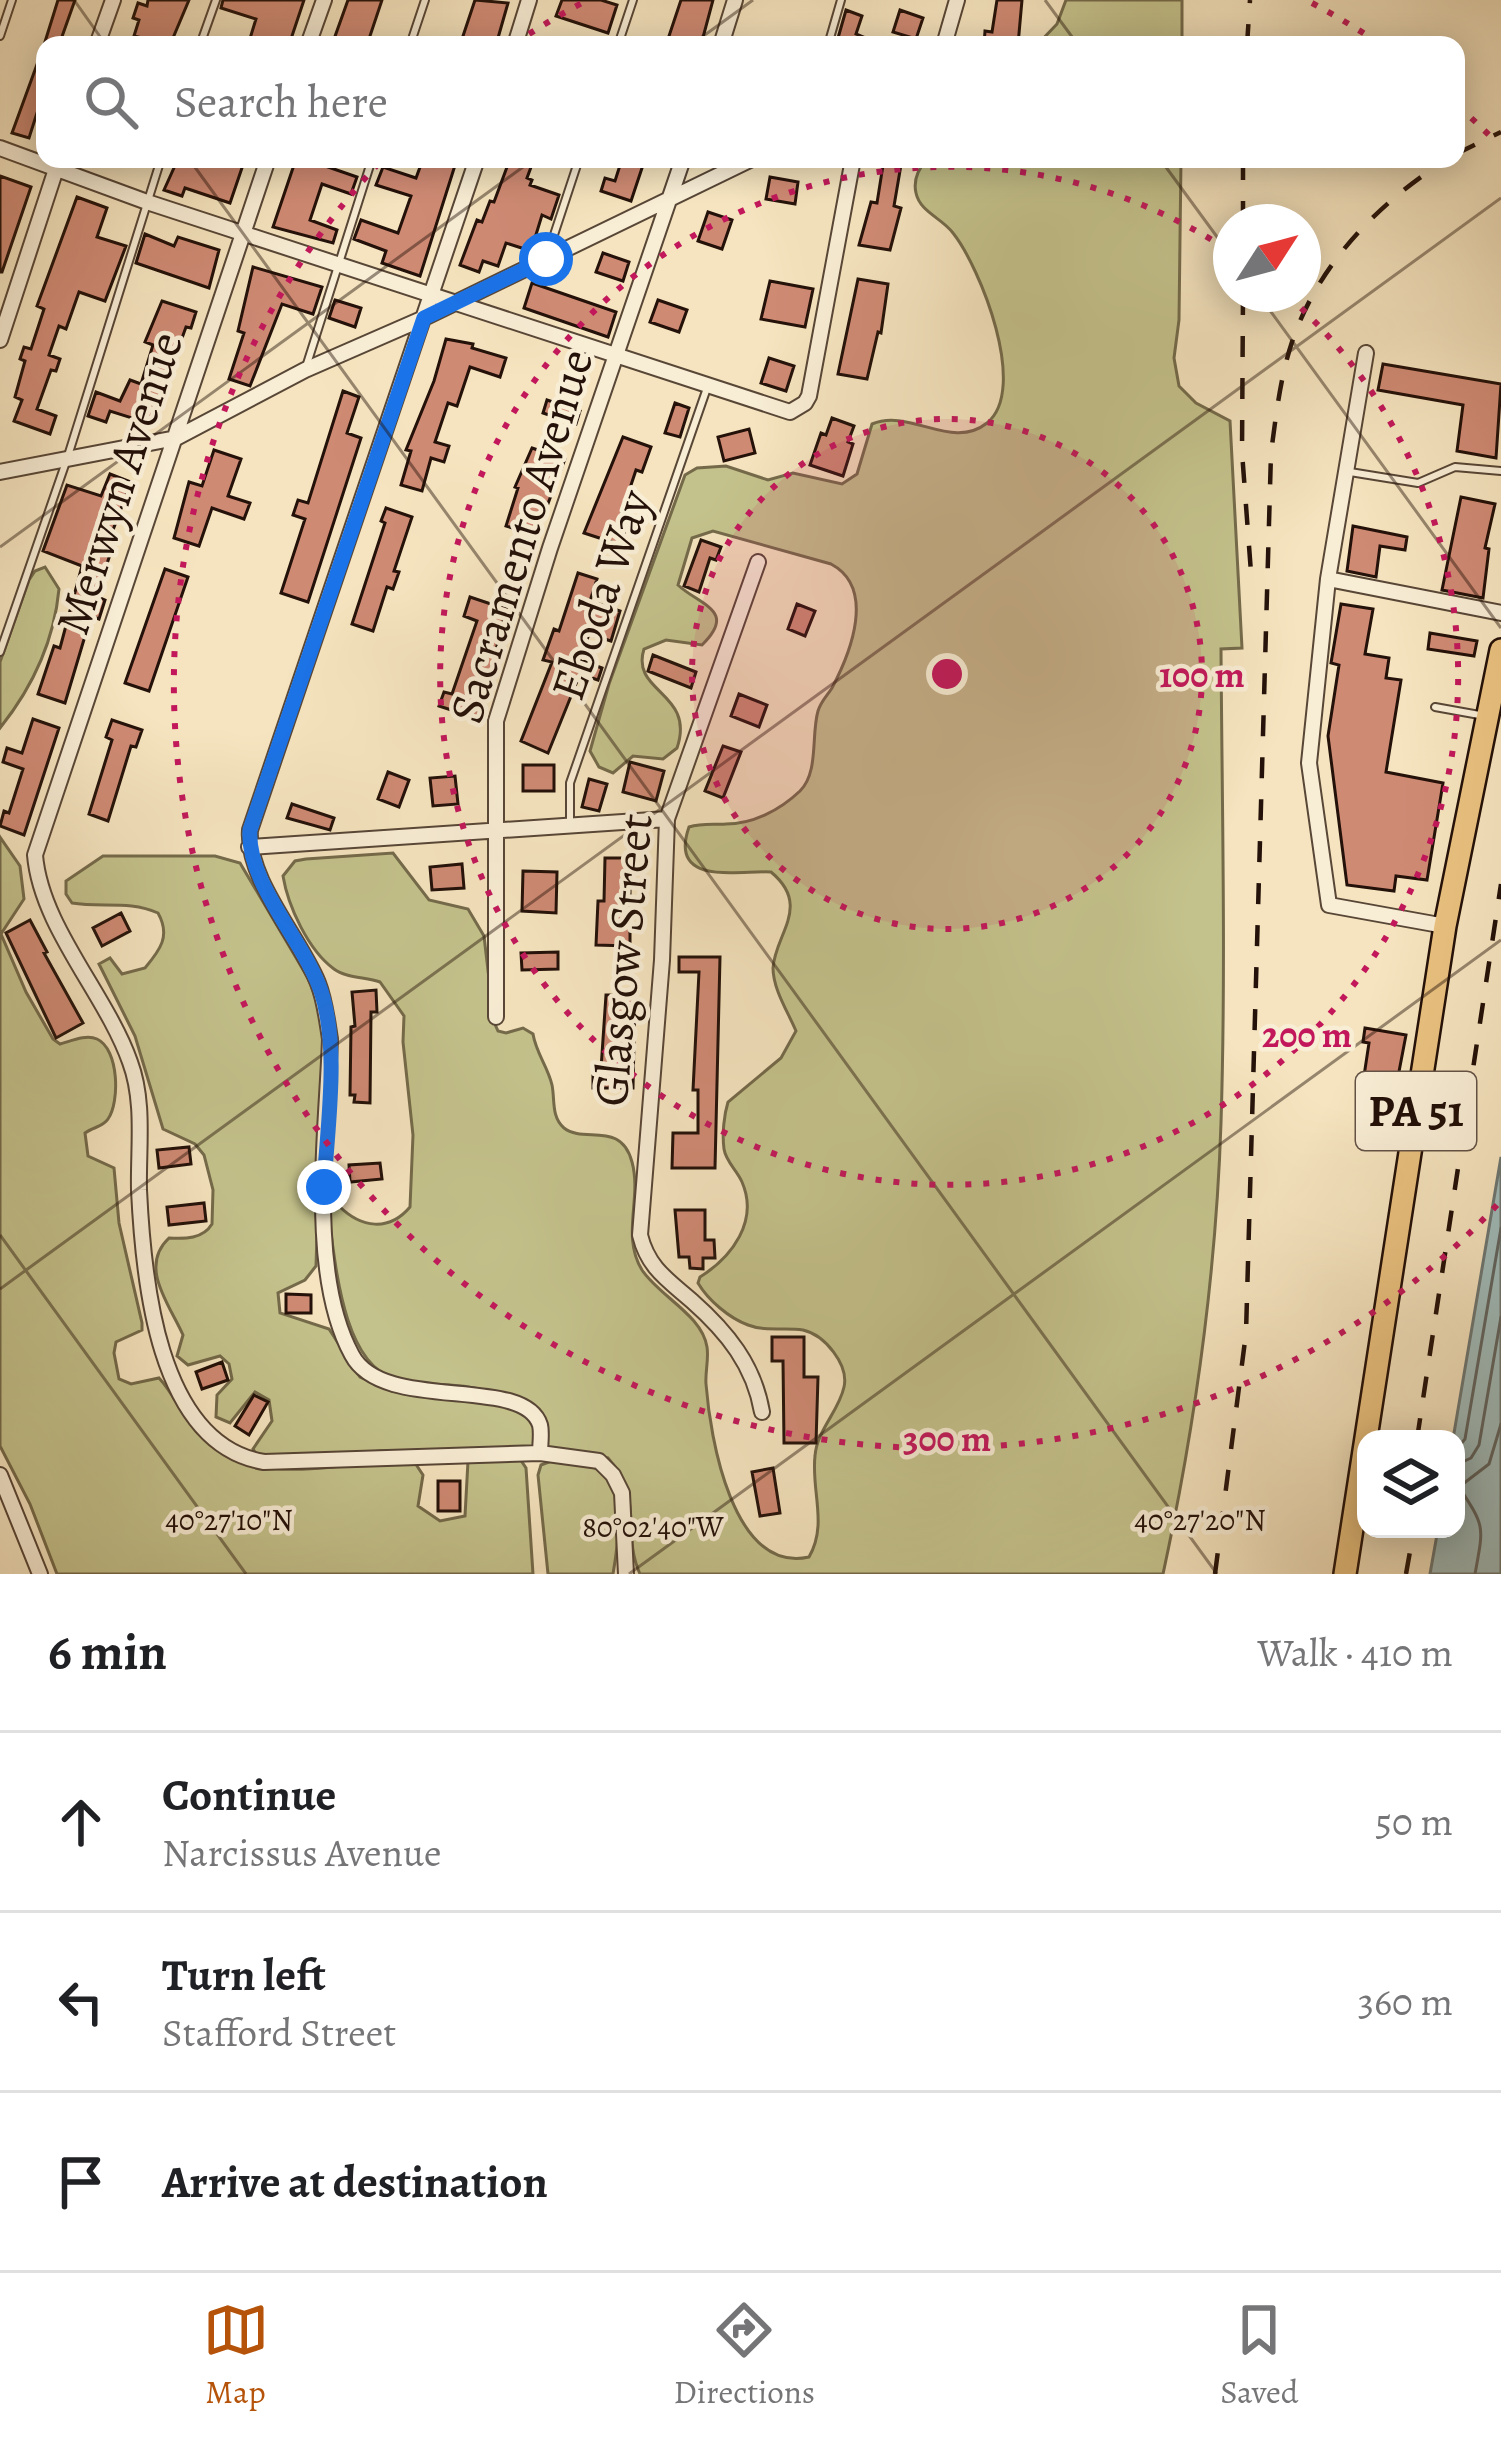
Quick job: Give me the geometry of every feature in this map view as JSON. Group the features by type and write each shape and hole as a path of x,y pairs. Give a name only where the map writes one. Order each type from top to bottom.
{"main road":[{"name":"PA 51","path":"1345,1574 1445,926 1501,650"}],"street":[{"path":"101,36 112,0"},
{"path":"311,36 324,0"},
{"path":"518,36 530,0"},
{"path":"724,36 735,0"},
{"path":"947,36 957,0"},
{"path":"0,148 36,157"},
{"path":"0,340 56,168"},
{"path":"69,168 147,202 434,293 780,412 798,410 809,395 851,168"},
{"name":"Merwyn Avenue","path":"265,168 35,855 36,872 132,1066 140,1126 146,1278 154,1324 167,1366 195,1418 253,1460 306,1463 377,1456 540,1453 599,1461 622,1492 626,1574"},
{"path":"474,168 250,830 249,847 311,968 326,1008 330,1039 323,1236 333,1294 352,1355 365,1374 390,1386 494,1398 527,1409 540,1424 540,1453"},
{"name":"Sacramento Avenue","path":"496,1017 496,721 680,168"},
{"path":"0,472 176,438 305,370 424,318 734,168"},
{"path":"1366,353 1328,579 1309,763 1329,905 1445,926"},
{"name":"Glasgow Street","path":"758,562 667,819 662,960 640,1235 657,1273 728,1335 758,1386 762,1412"},
{"path":"1328,579 1501,613"},
{"path":"249,847 667,819"},
{"path":"0,1475 40,1574"}],"lane":[{"path":"0,36 12,0"},
{"path":"203,36 216,0"},
{"path":"413,36 425,0"},
{"path":"621,36 633,0"},
{"path":"831,36 841,0"},
{"path":"0,652 67,459 158,168"},
{"path":"305,370 369,168"},
{"path":"546,259 577,168"},
{"name":"Eboda Way","path":"570,825 570,783 707,388"},
{"path":"1346,471 1418,483 1455,467 1501,471"},
{"path":"1435,707 1488,716"}],"shaded area":[{"path":"1066,0 1182,0 1182,36 1046,36 1057,24"},
{"path":"921,168 1181,168 1179,320 1174,358 1179,386 1196,403 1230,421 1242,648 1221,649 1223,1005 1218,1180 1202,1350 1163,1574 640,1574 626,1488 608,1458 545,1448 545,1423 502,1397 471,1387 394,1378 362,1352 344,1306 328,1211 339,1206 356,1219 375,1224 393,1220 410,1207 413,1135 404,1016 380,982 339,972 316,951 294,914 283,876 295,861 393,853 429,900 468,909 484,936 498,1031 523,1028 533,1034 550,1078 555,1113 564,1128 611,1137 627,1149 634,1176 636,1257 649,1279 689,1315 703,1336 713,1435 730,1496 744,1523 761,1544 783,1557 809,1557 817,1532 817,1447 841,1396 843,1370 834,1352 811,1333 741,1322 720,1308 698,1283 732,1248 745,1224 746,1196 724,1149 728,1102 781,1058 796,1031 773,968 788,920 789,897 771,872 710,871 688,859 685,846 689,827 756,819 784,804 806,783 818,711 852,639 856,604 845,575 831,564 713,531 692,538 678,585 711,609 716,624 702,645 666,640 644,649 642,664 678,715 677,748 663,759 633,756 613,773 599,767 590,751 609,684 685,475 697,468 726,466 768,480 793,473 842,484 857,474 872,424 901,421 960,433 987,423 999,406 1002,357 987,299 953,233 922,205 916,193"},
{"path":"45,567 59,589 47,646 22,697 0,728 0,662 29,580"},
{"path":"0,837 20,866 24,899 1,934 26,992 53,1039 60,1044 97,1039 113,1064 112,1111 103,1124 85,1133 88,1156 114,1168 119,1223 142,1323 142,1330 116,1342 119,1379 131,1384 159,1378 197,1432 245,1463 299,1469 413,1460 423,1475 418,1506 440,1521 465,1516 468,1461 520,1459 526,1468 533,1574 57,1574 30,1504 0,1446"},
{"path":"103,856 215,856 240,863 308,978 323,1037 316,1266 305,1280 278,1293 280,1313 329,1329 360,1377 392,1391 471,1398 524,1412 536,1430 536,1449 380,1451 305,1459 257,1455 253,1449 272,1421 269,1400 255,1392 230,1423 216,1417 217,1395 232,1379 229,1364 220,1356 188,1365 177,1356 183,1335 156,1274 160,1249 169,1238 199,1235 212,1224 213,1190 204,1155 195,1144 163,1129 135,1036 99,964 110,958 122,974 145,968 159,949 164,929 158,913 147,909 72,903 66,881"},
{"path":"554,1460 593,1467 612,1486 618,1515 613,1574 548,1574 538,1475 541,1465"}],"water":[{"path":"1501,1157 1501,1574 1430,1574 1436,1538 1465,1538 1465,1430 1455,1430"}],"building":[{"path":"58,0 75,0 62,36 47,36"},
{"path":"148,0 189,0 174,36 134,36 138,3 147,6"},
{"path":"223,0 304,0 292,36 251,36 256,19 221,8"},
{"path":"348,0 382,0 370,36 335,36"},
{"path":"475,0 508,3 499,36 463,36"},
{"path":"562,0 617,5 608,33 556,16"},
{"path":"681,0 713,0 703,36 669,36"},
{"path":"997,0 1022,0 1019,36 985,36 985,31 992,32"},
{"path":"846,10 862,16 856,34 861,36 839,36"},
{"path":"900,10 923,18 917,36 893,32"},
{"path":"36,67 36,116 29,138 12,133"},
{"path":"174,168 242,168 230,203 185,188 182,196 164,190"},
{"path":"293,168 331,168 357,177 351,194 322,184 310,220 337,230 333,243 273,227"},
{"path":"383,168 416,178 420,168 454,168 420,276 382,263 386,251 354,239 361,220 398,233 411,196 376,185"},
{"path":"507,168 531,168 530,185 559,195 551,219 542,215 531,251 506,243 498,266 483,261 479,272 460,265 477,220 482,222 490,201 494,202"},
{"path":"619,168 642,168 631,201 601,191 605,178 615,181"},
{"path":"883,168 900,168 894,206 901,208 890,250 859,245 871,202 877,203"},
{"path":"0,176 31,187 2,272 0,272"},
{"path":"770,177 798,182 795,204 766,199"},
{"path":"77,197 107,208 97,237 126,246 105,301 79,292 66,329 59,326 49,355 60,359 37,409 56,416 50,434 14,421 22,400 15,397 25,361 20,359 24,347 31,349 44,309 37,306"},
{"path":"708,212 732,220 722,249 698,241"},
{"path":"145,234 174,246 178,237 219,250 209,288 136,263"},
{"path":"603,253 629,262 623,281 596,272"},
{"path":"253,267 322,287 313,314 282,304 250,386 229,379 244,333 238,331"},
{"path":"858,279 888,284 881,333 867,379 838,374"},
{"path":"770,281 813,289 805,327 761,319"},
{"path":"532,283 616,312 608,337 524,308"},
{"path":"335,300 361,308 355,327 329,318"},
{"path":"658,300 687,310 679,332 650,322"},
{"path":"162,301 196,312 191,328 186,327 151,424 110,411 106,422 88,416 96,392 120,401 130,380 141,384 153,345 145,342"},
{"path":"446,339 506,358 500,377 470,367 457,406 448,403 435,442 449,446 444,462 431,458 422,491 401,485 411,451 406,450"},
{"path":"769,358 794,366 786,391 761,383"},
{"path":"1383,364 1501,384 1496,458 1457,451 1463,405 1378,390"},
{"path":"343,391 359,397 347,433 361,438 308,602 281,593 305,519 293,515 298,500 308,503"},
{"path":"547,400 580,411 576,424 543,413"},
{"path":"675,403 689,408 680,437 665,433"},
{"path":"832,418 854,426 843,476 810,465 821,433 826,435"},
{"path":"749,429 755,453 724,461 718,437"},
{"path":"623,437 651,447 642,472 636,470 618,524 626,527 621,545 584,533"},
{"path":"532,448 565,459 536,535 506,526 515,487"},
{"path":"214,450 241,459 228,496 250,503 244,519 212,508 199,546 174,538 189,482 202,486"},
{"path":"110,474 131,482 110,538 115,540 96,596 105,600 99,619 91,616 65,703 38,694 54,646 60,648 82,566 43,551 67,485 101,496"},
{"path":"1461,497 1495,504 1485,548 1489,549 1483,598 1442,590"},
{"path":"386,508 412,517 394,571 399,572 393,589 387,587 373,631 352,624"},
{"path":"1353,526 1407,537 1405,550 1380,546 1376,577 1347,571"},
{"path":"701,540 721,547 716,560 710,558 699,592 684,586"},
{"path":"165,569 188,577 149,691 125,683"},
{"path":"578,573 597,579 590,601 620,611 611,641 589,634 580,660 602,668 598,680 580,674 548,753 521,741 552,662 543,660 554,629 559,631"},
{"path":"470,597 506,609 479,719 439,706 444,692 452,694 477,621 464,616"},
{"path":"797,604 815,611 805,636 788,629"},
{"path":"1341,604 1373,609 1365,654 1389,658 1386,678 1401,680 1386,772 1443,783 1427,880 1396,876 1394,891 1347,885 1328,736 1339,665 1331,663"},
{"path":"1430,633 1477,641 1474,656 1428,649"},
{"path":"653,655 696,672 691,688 648,671"},
{"path":"739,694 767,705 759,727 731,716"},
{"path":"33,719 59,728 24,835 0,826 23,769 3,762 7,748 22,753"},
{"path":"112,720 142,730 136,747 131,746 108,821 89,814 112,740 106,737"},
{"path":"723,746 741,752 723,798 705,791"},
{"path":"630,762 664,771 656,801 623,792"},
{"path":"523,765 554,765 554,791 523,791"},
{"path":"388,772 409,780 399,807 378,799"},
{"path":"455,776 458,804 433,806 430,778"},
{"path":"589,779 607,784 599,811 582,807"},
{"path":"292,804 334,818 330,830 287,818"},
{"path":"605,858 630,858 630,946 596,945"},
{"path":"462,864 464,888 432,890 430,867"},
{"path":"523,871 557,872 556,913 522,911"},
{"path":"121,913 130,931 102,946 93,928"},
{"path":"30,920 83,1023 56,1038 6,933"},
{"path":"558,952 558,969 522,970 521,953"},
{"path":"679,957 720,957 715,1168 672,1168 673,1133 698,1133 698,1090 693,1090 699,972 679,972"},
{"path":"376,990 377,1012 371,1012 370,1103 354,1102 355,1095 350,1095 351,1027 355,1026 352,992"},
{"path":"606,995 635,995 633,1088 593,1088 593,1069 601,1069"},
{"path":"1365,1028 1406,1035 1397,1082 1364,1076 1369,1043 1363,1042"},
{"path":"189,1147 191,1164 159,1168 157,1150"},
{"path":"380,1163 382,1179 350,1182 349,1165"},
{"path":"204,1203 206,1221 169,1225 167,1207"},
{"path":"675,1210 705,1210 705,1240 714,1240 715,1258 703,1258 703,1269 690,1268 689,1257 679,1257"},
{"path":"286,1294 311,1295 311,1313 286,1313"},
{"path":"772,1337 804,1337 804,1377 818,1377 816,1443 784,1443 783,1361 772,1361"},
{"path":"222,1362 228,1380 202,1389 196,1372"},
{"path":"254,1395 268,1402 249,1435 235,1426"},
{"path":"773,1468 780,1513 760,1516 752,1472"},
{"path":"438,1481 460,1481 460,1511 438,1511"}],"railway":[{"path":"1248,36 1250,0"},
{"path":"1465,150 1501,132"},
{"path":"1243,168 1243,204"},
{"path":"1215,1574 1246,1333 1271,453 1279,397 1303,313 1335,261 1376,215 1435,168"},
{"path":"1243,312 1242,452 1252,586"},
{"path":"1418,1430 1501,884"},
{"path":"1406,1574 1412,1538"}],"route":[{"path":"324,1187 330,1039 326,1008 311,968 249,847 250,830 424,318 546,259"}]}
